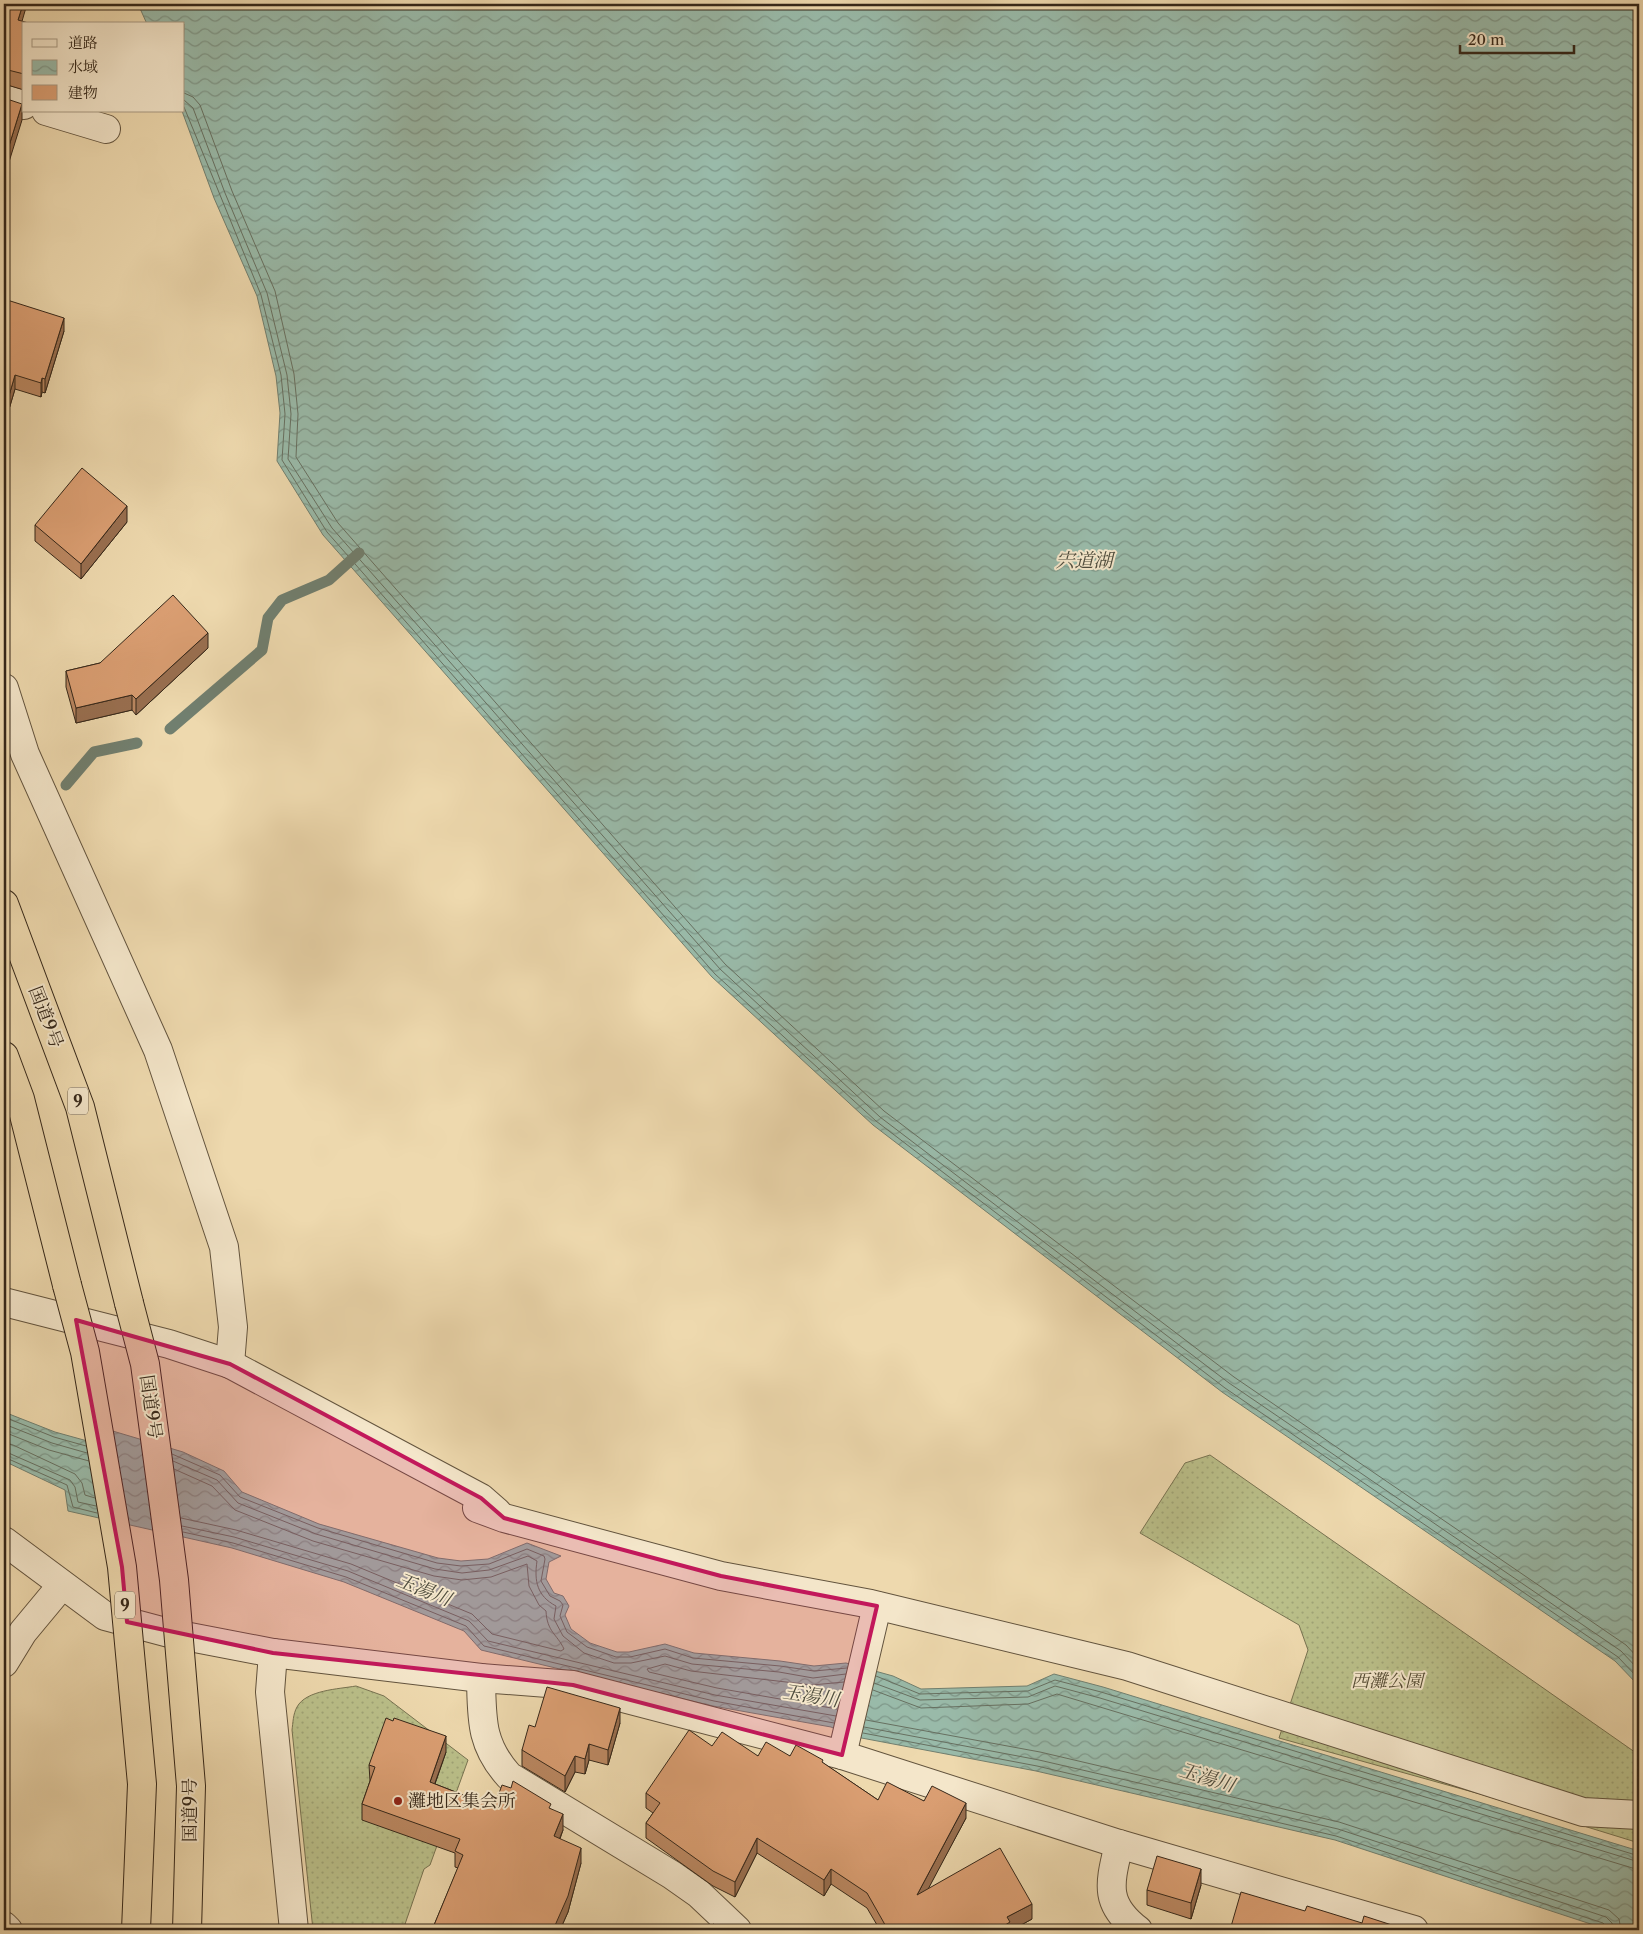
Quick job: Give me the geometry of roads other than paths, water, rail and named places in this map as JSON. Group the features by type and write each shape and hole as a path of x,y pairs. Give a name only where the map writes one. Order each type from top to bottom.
{"highway":[{"name":"国道9号","path":"4,904 80,1107 145,1364 174,1580 192,1786 187,1930"},
{"name":"9","path":"4,1056 20,1099 85,1352 122,1567 142,1784 136,1930"}],"street":[{"path":"4,98 22,103"},
{"path":"49,112 106,129"},
{"path":"4,688 25,754 158,1050 224,1247 233,1327 230,1364"},
{"path":"4,1302 169,1344 230,1364 481,1498 504,1518"},
{"path":"477,1508 504,1518 721,1576 1127,1666 1583,1812 1639,1815"},
{"path":"4,1541 105,1616 169,1633 272,1654 481,1678 573,1685 844,1746 1119,1844 1414,1930"},
{"path":"4,1664 23,1632 62,1585"},
{"path":"844,1746 876,1610"},
{"path":"272,1654 270,1692 294,1930"},
{"path":"481,1678 482,1711 486,1740 494,1760 509,1776 672,1875 699,1894 737,1930"},
{"path":"1119,1844 1110,1885 1114,1906 1138,1930"},
{"path":"4,1926 8,1930"}],"water":[{"name":"宍道湖","path":"138,4 1639,4 1639,1686 1615,1661 1222,1392 873,1125 712,977 323,535 277,461 280,413 276,376 257,296 214,198 182,112 185,112 185,22 146,22"},
{"name":"玉湯川","path":"4,1412 55,1432 91,1442 106,1429 183,1452 224,1471 242,1492 319,1524 438,1558 461,1561 488,1559 527,1543 561,1556 549,1562 546,1579 554,1593 563,1596 569,1606 565,1615 571,1629 590,1643 617,1652 629,1652 665,1644 694,1653 814,1666 846,1663 893,1676 921,1689 1027,1686 1054,1674 1103,1687 1639,1851 1639,1930 1609,1930 1335,1840 1036,1771 851,1736 831,1727 713,1706 481,1650 464,1631 344,1582 232,1548 68,1511 65,1490 4,1461"}],"waterway":[{"path":"170,729 262,650 268,618 282,600 329,580 359,553"},
{"path":"66,785 94,752 137,743"}],"place":[{"name":"灘地区集会所","path":"398,1801"}],"park label":[{"name":"西灘公園","path":"1387,1681"}]}
